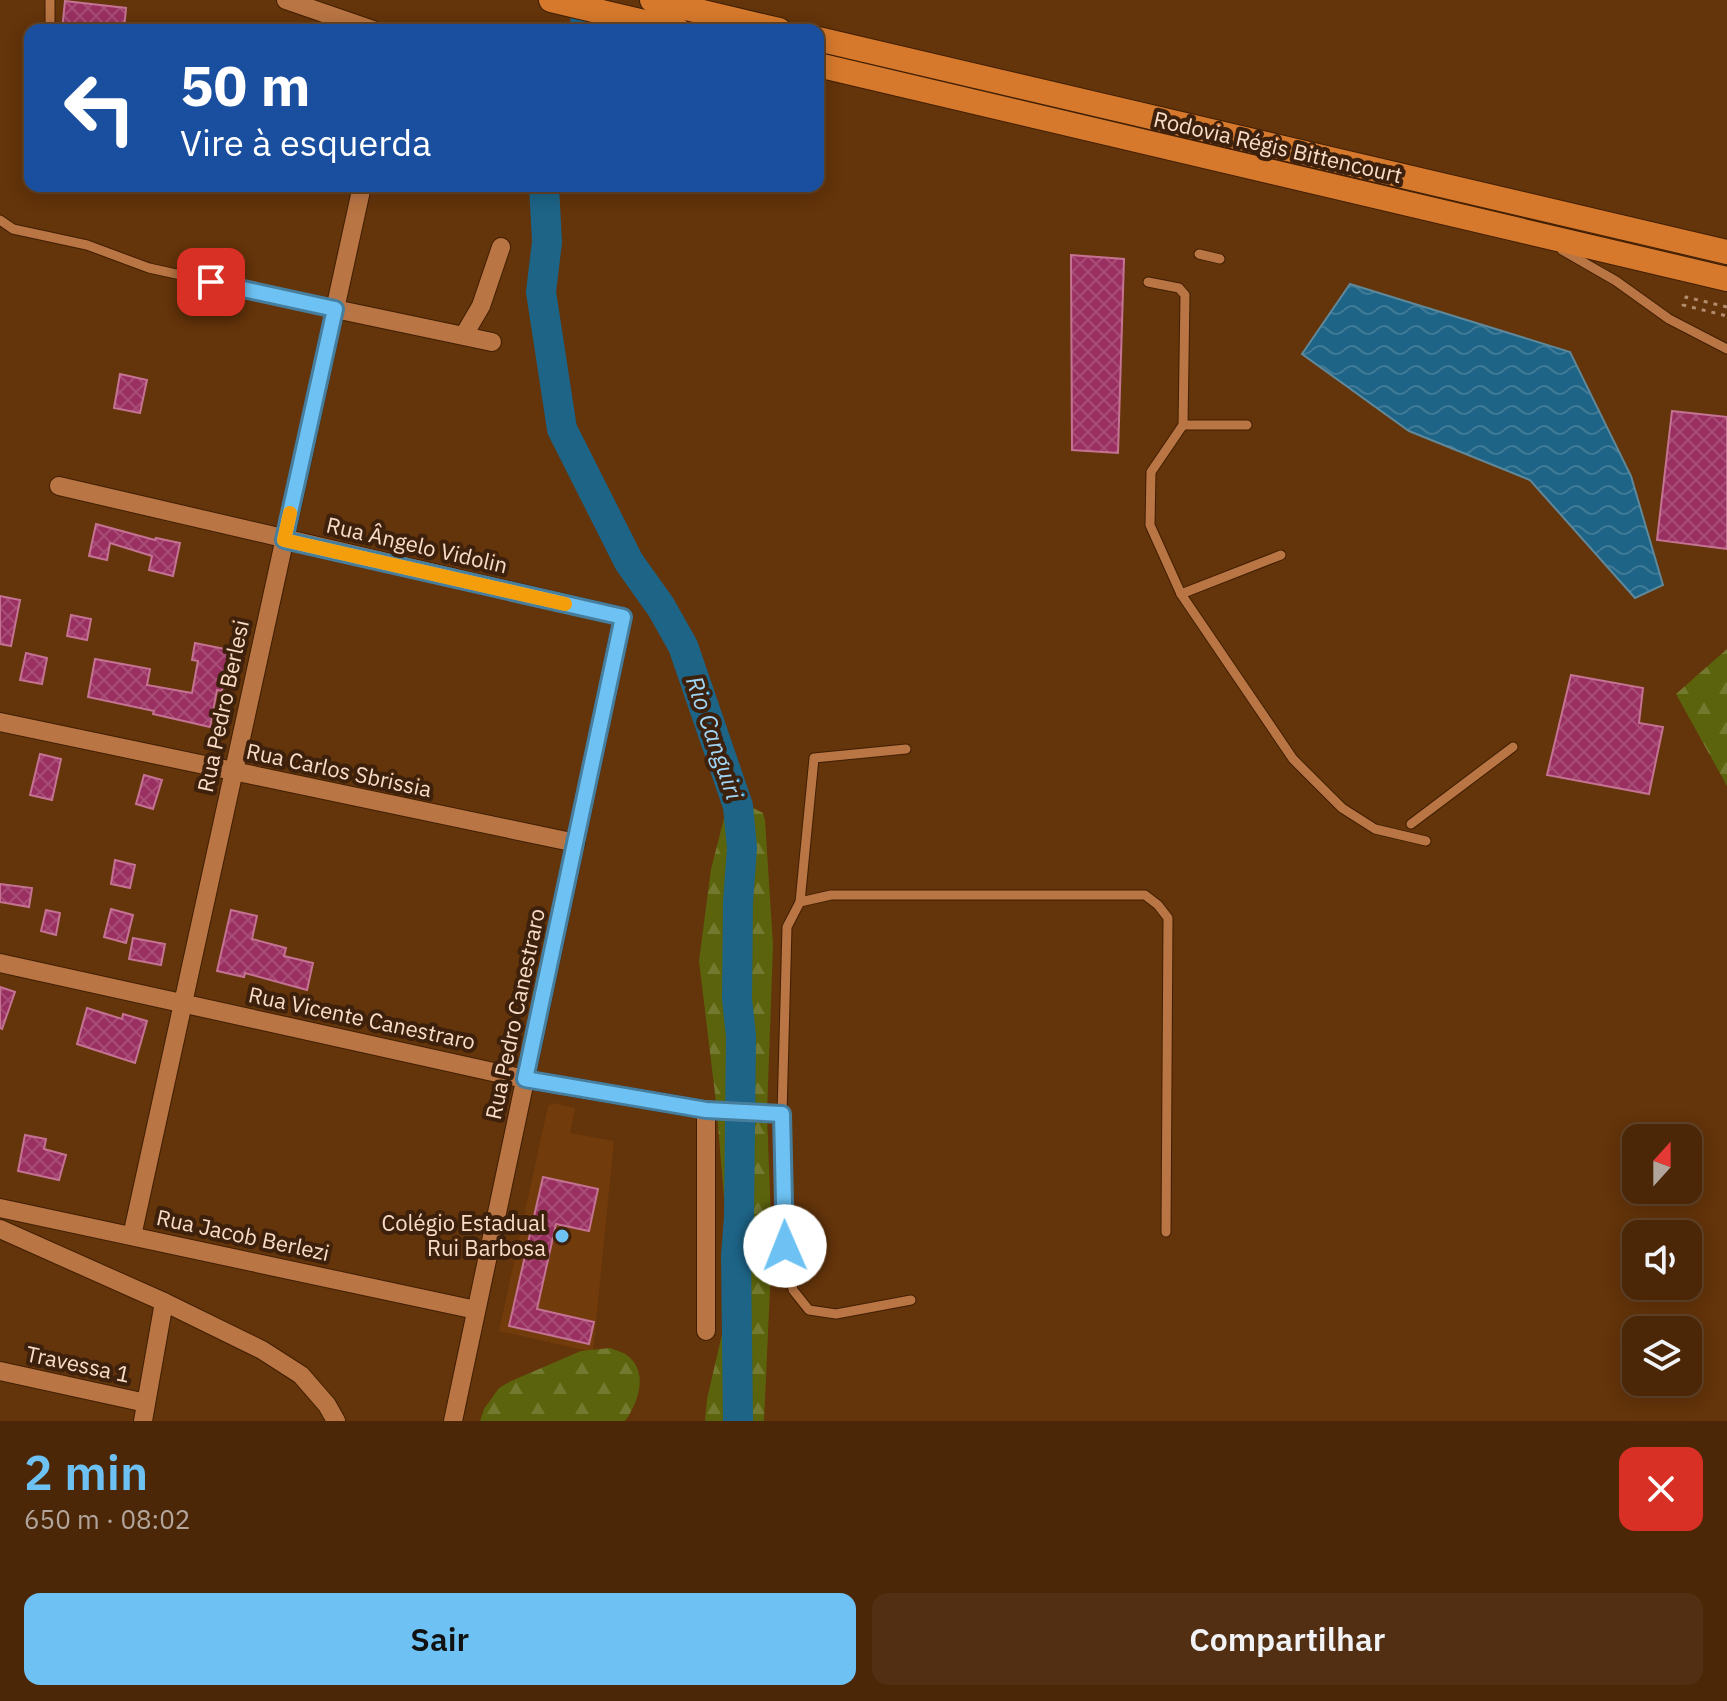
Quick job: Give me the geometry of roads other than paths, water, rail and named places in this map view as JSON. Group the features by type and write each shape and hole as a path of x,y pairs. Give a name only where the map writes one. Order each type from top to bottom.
{"highway":[{"path":"652,0 754,24"},
{"path":"554,1 654,24"},
{"name":"Rodovia Régis Bittencourt","path":"824,40 1727,252"},
{"name":"Rodovia Régis Bittencourt","path":"824,66 1727,279"}],"street":[{"path":"286,0 356,24"},
{"name":"Rua Pedro Berlesi","path":"132,1236 361,192"},
{"path":"464,335 481,306 501,247"},
{"path":"335,309 492,342"},
{"name":"Rua Ângelo Vidolin","path":"59,486 623,617"},
{"name":"Rua Pedro Canestraro","path":"453,1421 623,617"},
{"name":"Rua Carlos Sbrissia","path":"0,722 576,843"},
{"name":"Rua Vicente Canestraro","path":"0,963 525,1079 711,1110"},
{"path":"706,1331 711,1110"},
{"name":"Rua Jacob Berlezi","path":"0,1208 476,1310"},
{"path":"0,1229 164,1302 262,1350 301,1375 327,1405 336,1421"},
{"path":"144,1412 164,1302"},
{"name":"Travessa 1","path":"0,1371 144,1412"}],"lane":[{"path":"50,0 50,23"},
{"path":"0,220 13,229 87,245 149,268 335,309"},
{"path":"1527,232 1616,281 1669,319 1727,349"},
{"path":"1199,254 1220,259"},
{"path":"1148,282 1179,288 1185,295 1183,425 1151,472 1150,525 1181,594 1293,759 1342,808 1375,829 1426,841"},
{"path":"1183,425 1247,425"},
{"path":"1181,594 1281,555"},
{"path":"1411,824 1513,747"},
{"path":"906,749 814,758 800,902 787,927 782,1114 785,1246 793,1290 809,1310 836,1314 911,1300"},
{"path":"800,902 831,895 1145,895 1158,905 1168,918 1166,1232"},
{"path":"711,1110 782,1114"}],"water":[{"path":"1350,284 1570,352 1631,476 1663,585 1635,598 1530,480 1409,431 1302,354"}],"waterway":[{"name":"Rio Canguiri","path":"585,24 589,0"},
{"name":"Rio Canguiri","path":"544,192 547,242 541,292 562,429 629,562 661,607 683,646 738,806 742,848 737,999 741,1036 736,1256 738,1421"}],"place":[{"name":"Colégio Estadual Rui Barbosa","path":"562,1236"}]}
